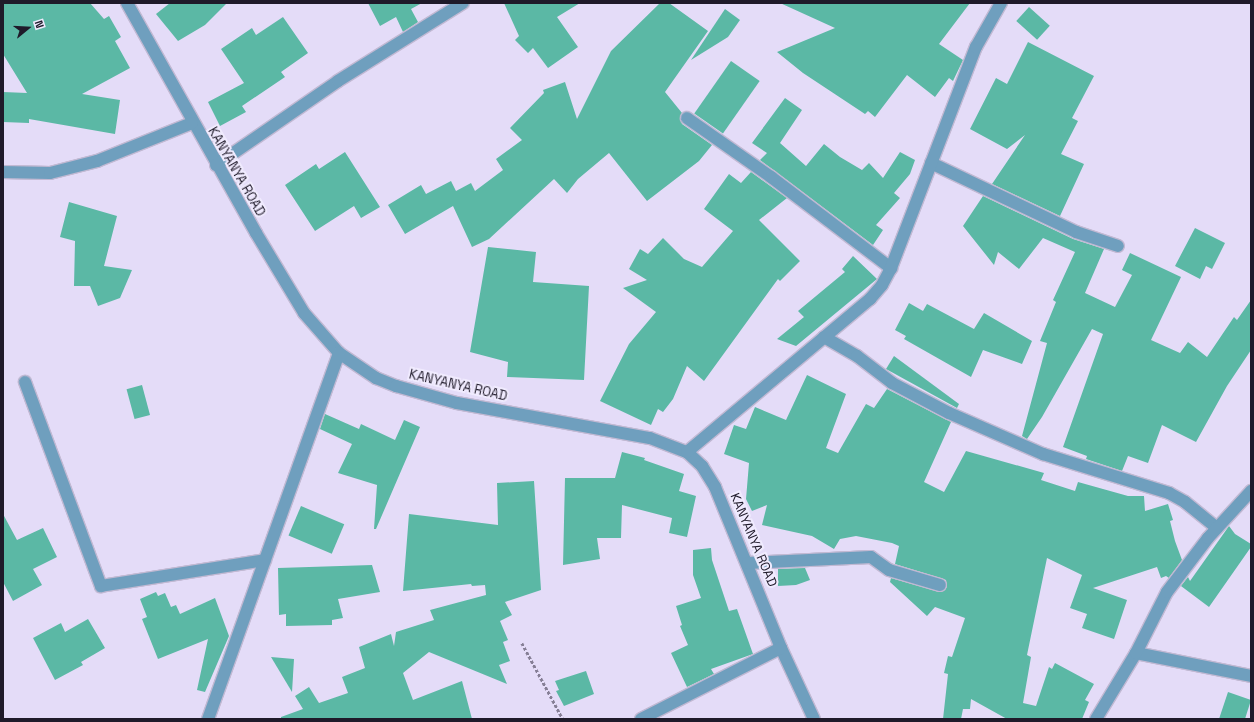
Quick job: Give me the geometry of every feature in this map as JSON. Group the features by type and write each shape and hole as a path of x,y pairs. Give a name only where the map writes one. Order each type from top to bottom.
{"street":[{"name":"KANYANYA ROAD","path":"127,3 192,123 304,313 339,353 376,378 396,386 457,403 650,438 687,452 702,466 715,487 748,563 781,648 814,719"},
{"path":"216,165 338,81 462,3"},
{"path":"687,452 870,299 882,285 891,268 976,47 1001,3"},
{"path":"687,118 771,177 891,268"},
{"path":"3,172 50,173 97,161 192,123"},
{"path":"931,163 1076,232 1118,246"},
{"path":"824,337 857,356 892,383 949,413 1043,454 1169,493 1185,502 1217,528"},
{"path":"208,719 339,353"},
{"path":"25,382 101,586 265,560"},
{"path":"1096,719 1136,653 1167,592 1217,528 1251,491"},
{"path":"748,563 871,557 889,570 940,586"},
{"path":"641,719 781,648"},
{"path":"1136,653 1251,676"}],"path":[{"path":"522,643 563,719"}],"building":[{"path":"3,3 90,3 104,19 109,16 121,37 115,41 130,68 82,94 120,100 115,134 29,119 29,123 3,122 3,92 27,93 3,54"},
{"path":"170,3 227,3 205,25 178,41 156,14"},
{"path":"368,3 422,3 411,9 418,22 403,32 396,17 380,26"},
{"path":"504,3 580,3 557,17 578,47 548,68 533,48 528,53 515,40 519,36"},
{"path":"660,3 669,3 708,31 665,92 682,113 680,118 682,124 712,145 699,161 647,201 609,153 578,179 567,193 554,179 489,239 472,247 453,206 405,234 388,205 421,185 426,194 451,181 456,191 471,183 475,191 503,170 496,159 522,140 510,128 544,93 543,90 565,82 577,119 611,51"},
{"path":"780,3 970,3 939,44 963,60 953,81 949,78 935,97 907,75 875,117 868,111 865,114 803,73 777,52 835,28"},
{"path":"1029,7 1050,26 1037,40 1016,21"},
{"path":"725,9 740,20 728,37 691,60"},
{"path":"283,17 308,53 281,72 285,77 242,106 246,112 220,126 208,102 244,83 221,49 252,28 256,35"},
{"path":"1028,42 1094,76 1072,118 1078,121 1061,154 1084,164 1060,216 992,184 1025,135 1007,149 970,129 996,78 1007,84"},
{"path":"731,61 760,81 723,134 694,113"},
{"path":"785,98 802,110 780,143 806,166 824,144 840,157 862,170 869,163 883,178 900,152 915,160 910,174 894,193 900,198 876,225 883,230 873,245 760,160 767,153 752,143"},
{"path":"345,152 380,207 361,218 354,206 315,231 285,185 316,164 319,169"},
{"path":"751,172 787,198 759,220 800,261 780,281 778,279 704,381 687,366 673,399 663,412 658,409 651,425 600,401 629,344 656,312 623,288 647,280 629,269 640,249 648,254 663,238 684,259 702,267 733,231 704,209 729,174 741,183"},
{"path":"983,196 1073,239 1104,249 1085,293 1115,307 1132,275 1122,270 1130,253 1181,277 1151,340 1180,353 1188,342 1207,357 1234,317 1237,320 1251,300 1251,350 1227,386 1196,442 1162,425 1148,463 1128,456 1122,471 1086,459 1087,456 1063,447 1103,334 1092,329 1042,417 1027,439 1022,436 1047,343 1040,341 1056,302 1053,300 1075,252 1043,238 1019,269 998,252 994,265 963,226"},
{"path":"69,202 117,216 104,266 132,270 120,298 98,306 90,286 74,286 75,241 60,237"},
{"path":"1195,228 1225,243 1212,269 1206,266 1200,279 1175,266"},
{"path":"488,247 536,252 533,282 589,286 584,380 507,377 508,362 470,352"},
{"path":"853,256 877,279 796,346 777,339 804,317 798,311 845,272 842,269"},
{"path":"909,303 923,311 927,304 974,329 984,313 1032,341 1022,364 983,350 971,377 904,339 906,336 895,330"},
{"path":"894,356 959,404 957,408 886,369"},
{"path":"807,375 846,394 826,448 838,453 866,404 874,408 887,389 951,422 924,482 944,492 966,451 1044,473 1041,480 1075,491 1078,482 1128,496 1144,496 1145,511 1168,504 1173,520 1170,521 1175,541 1182,560 1169,578 1166,576 1161,578 1157,567 1093,588 1127,600 1114,639 1082,628 1087,614 1070,608 1082,575 1047,558 1027,655 1031,657 1023,703 1036,706 1049,667 1052,669 1055,663 1094,684 1085,700 1089,702 1082,719 1007,719 971,699 970,709 963,709 961,719 943,719 948,674 944,673 948,656 952,657 965,618 935,607 927,616 890,582 891,578 941,592 947,587 946,580 895,564 899,546 892,543 856,536 840,539 834,549 812,536 762,525 767,505 752,511 746,499 749,463 724,454 734,425 746,429 755,407 786,420"},
{"path":"142,385 150,415 135,419 127,389"},
{"path":"325,414 359,429 361,424 395,440 404,420 420,427 376,529 374,529 377,485 338,473 352,444 320,429"},
{"path":"622,452 645,458 644,460 684,474 679,491 696,496 687,537 669,533 672,518 622,505 621,538 597,538 600,559 563,565 565,478 615,478"},
{"path":"534,481 541,590 505,602 512,615 500,621 508,640 503,642 510,661 499,665 507,684 429,652 403,673 413,700 462,681 472,719 281,719 281,717 303,709 295,696 309,687 319,703 348,693 342,677 365,668 359,647 391,634 394,646 396,632 434,620 430,610 486,595 485,585 472,586 471,584 403,591 409,514 498,525 497,483"},
{"path":"301,506 344,524 332,554 288,535"},
{"path":"3,514 17,540 43,528 57,557 33,569 42,585 13,601 3,582"},
{"path":"1229,526 1235,534 1251,544 1251,547 1209,607 1181,586 1188,577 1190,581"},
{"path":"711,548 712,560 729,611 737,609 753,654 711,669 714,674 687,687 671,653 688,645 680,626 682,625 676,606 701,598 693,575 693,550"},
{"path":"372,565 380,592 338,599 343,618 332,620 332,625 286,626 286,614 279,615 278,568"},
{"path":"805,568 810,580 796,585 778,586 778,569"},
{"path":"156,592 158,596 165,593 171,607 176,605 180,614 215,598 229,636 205,692 197,690 208,639 158,659 142,619 147,617 140,599"},
{"path":"88,619 105,648 81,662 83,665 55,680 33,638 61,623 65,632"},
{"path":"271,657 294,659 292,692"},
{"path":"586,671 594,694 564,706 556,691 559,690 555,681"},
{"path":"1228,692 1251,700 1245,719 1219,719"}]}
